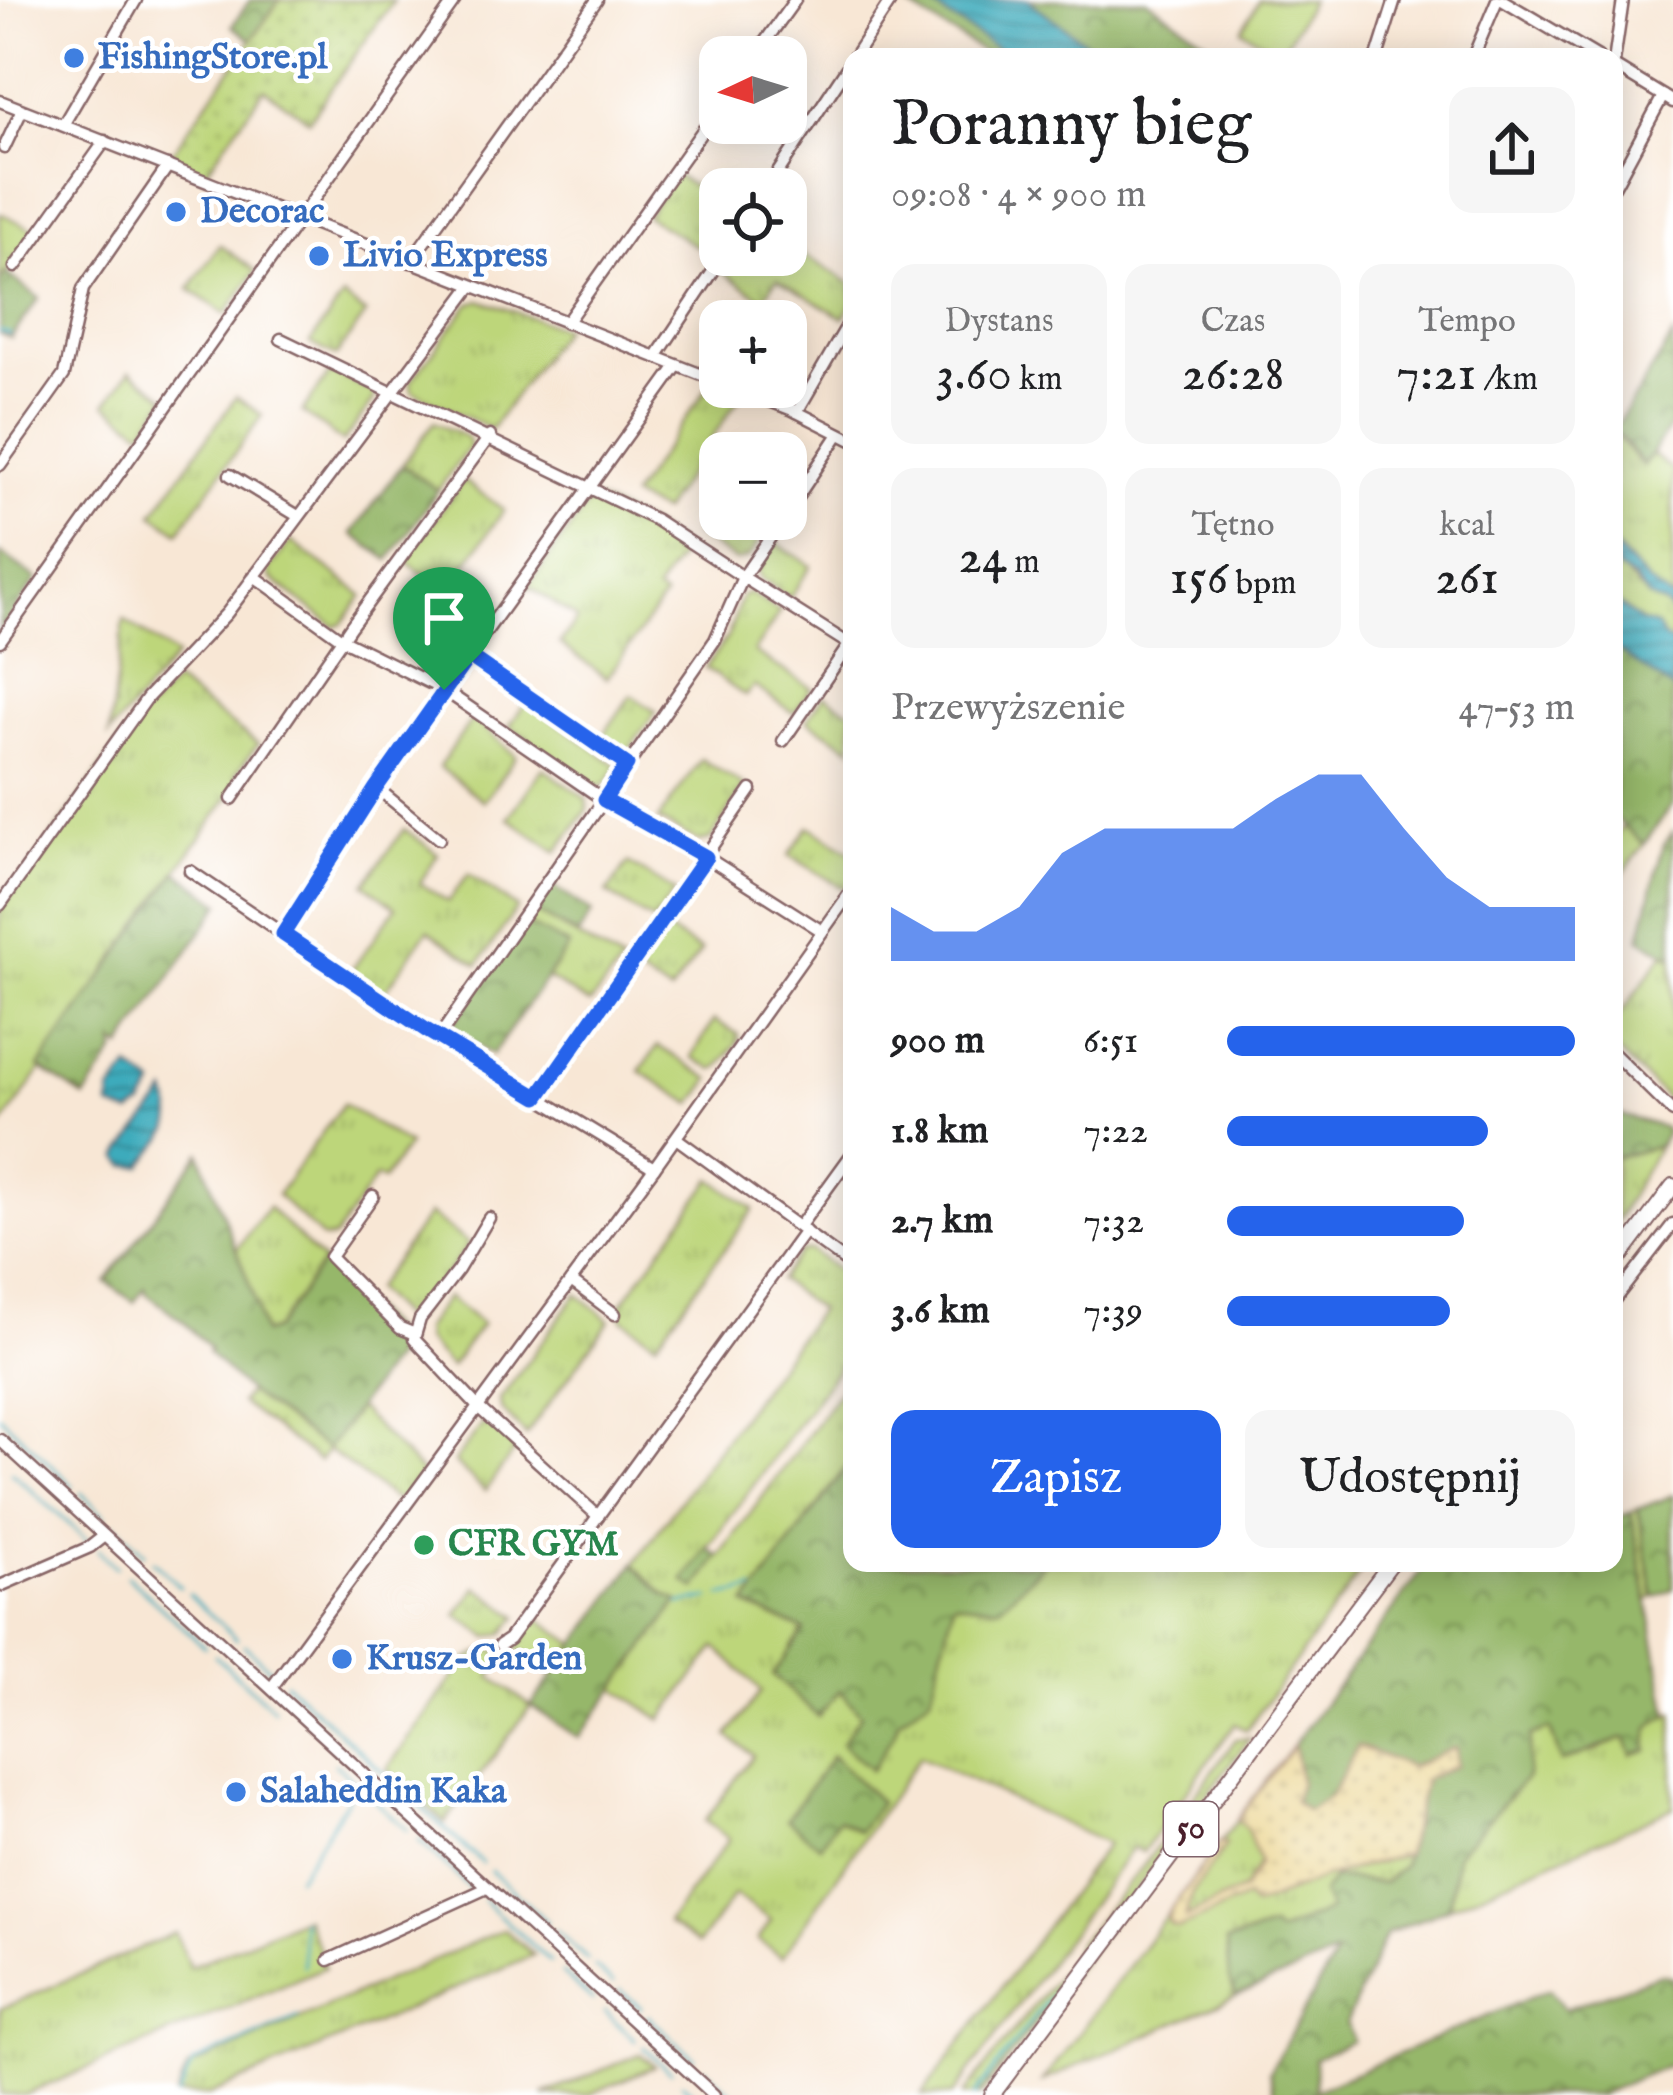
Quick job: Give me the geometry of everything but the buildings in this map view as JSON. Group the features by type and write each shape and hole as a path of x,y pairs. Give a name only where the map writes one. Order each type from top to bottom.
{"main road":[{"path":"1623,1253 1673,1186"},
{"name":"50","path":"992,2095 1383,1572"}],"street":[{"path":"63,125 136,0"},
{"path":"0,640 455,0"},
{"path":"410,262 597,0"},
{"path":"769,36 795,0"},
{"path":"1379,48 1395,0"},
{"path":"1477,48 1500,0 1583,48"},
{"path":"1616,48 1623,0"},
{"path":"860,48 890,2"},
{"path":"1623,70 1668,99 1623,172"},
{"path":"781,168 843,73"},
{"path":"0,101 699,374"},
{"path":"4,148 22,110"},
{"path":"566,323 699,136"},
{"path":"15,267 105,142"},
{"path":"0,465 64,374 83,289 168,166"},
{"path":"656,357 710,276"},
{"path":"0,905 147,698 214,628 472,286"},
{"path":"797,412 843,332"},
{"path":"281,340 490,436 656,520 843,640"},
{"path":"283,934 376,788 677,365"},
{"path":"787,408 843,436"},
{"path":"807,482 839,434"},
{"path":"232,799 490,436"},
{"path":"230,475 298,516"},
{"path":"440,1037 720,632 743,578 768,540"},
{"path":"254,576 343,640 444,690 604,800 706,857 822,931"},
{"path":"469,656 627,765"},
{"path":"783,741 843,656"},
{"path":"376,788 440,839"},
{"path":"538,1097 751,790"},
{"path":"190,871 440,1037 654,1168"},
{"path":"272,1687 676,1138 843,902"},
{"path":"1623,1063 1673,1112"},
{"path":"676,1138 843,1259"},
{"path":"500,1645 598,1516 843,1168"},
{"path":"374,1196 330,1257 400,1328 415,1334"},
{"path":"489,1218 458,1270 420,1319 415,1334 423,1352 479,1408 598,1516"},
{"path":"1623,1288 1673,1224"},
{"path":"571,1281 614,1314"},
{"path":"0,1440 714,2095"},
{"path":"0,1586 90,1547 104,1536"},
{"path":"329,1960 487,1888"}],"green space":[{"path":"250,0 280,0 251,40 232,26"},
{"path":"280,0 394,0 309,120 264,89 204,174 167,159"},
{"path":"898,0 923,0 996,48 976,48"},
{"path":"1028,0 1147,0 1217,48 1093,48"},
{"path":"1259,0 1311,0 1283,48 1274,48 1242,30"},
{"path":"675,175 699,190 699,247 646,216"},
{"path":"0,213 36,230 0,281"},
{"path":"220,245 256,271 226,314 189,289"},
{"path":"807,257 843,279 843,317 777,279 763,299 728,276 807,276"},
{"path":"6,273 39,298 11,338 0,334 0,281"},
{"path":"343,297 366,314 336,356 310,343"},
{"path":"480,300 563,328 491,429 412,391 410,382 469,304"},
{"path":"1673,336 1673,423 1643,466 1623,441 1623,416"},
{"path":"130,371 167,397 143,431 106,404"},
{"path":"331,372 373,392 374,400 343,442 302,412"},
{"path":"236,397 262,415 179,532 153,514"},
{"path":"699,399 699,408 732,408 716,432 699,432 699,457 662,512 631,497"},
{"path":"434,422 467,437 470,446 438,490 402,465"},
{"path":"1623,444 1643,466 1652,454 1673,471 1673,600 1623,556"},
{"path":"402,465 438,490 389,560 352,534"},
{"path":"463,480 504,510 447,591 405,561"},
{"path":"597,500 685,548 656,591 664,597 607,678 560,644 577,619 532,588 526,589 588,503"},
{"path":"704,540 760,540 748,558 736,561"},
{"path":"291,541 363,595 343,623 334,626 270,578 269,569"},
{"path":"776,542 811,566 790,598 760,578 758,569"},
{"path":"0,553 37,579 0,631"},
{"path":"1623,572 1673,616 1673,643 1656,626 1641,622 1623,608"},
{"path":"750,593 780,612 754,652 812,688 794,713 754,686 745,696 705,668 728,636 742,596"},
{"path":"124,620 176,656 109,735"},
{"path":"1623,654 1673,690 1673,804 1644,844 1623,825"},
{"path":"174,682 258,744 235,775 241,780 0,1129 0,910 143,709 148,711"},
{"path":"631,695 656,712 628,751 618,754 599,741"},
{"path":"824,695 843,707 843,742 807,720"},
{"path":"527,701 618,766 605,785 595,787 509,726"},
{"path":"473,718 516,756 484,801 439,767"},
{"path":"701,759 745,786 710,840 699,842 658,820"},
{"path":"543,768 587,799 588,809 557,852 508,818"},
{"path":"809,826 843,847 843,888 789,855"},
{"path":"1623,826 1644,844 1623,873"},
{"path":"404,829 438,854 420,883 448,902 468,874 517,908 478,965 428,930 381,997 348,975 396,907 365,884"},
{"path":"1673,832 1673,957 1640,938 1663,846"},
{"path":"628,863 675,892 653,922 607,893"},
{"path":"177,871 221,903 122,1048 115,1043 116,1051 85,1098 39,1067"},
{"path":"552,885 592,913 578,935 533,911"},
{"path":"533,911 622,963 590,1004 547,978 569,946 524,923"},
{"path":"524,923 569,946 492,1055 456,1033 453,1024"},
{"path":"666,930 701,951 670,993 634,971"},
{"path":"1664,954 1673,957 1673,1105 1623,1057 1623,1011"},
{"path":"714,1020 738,1034 739,1040 713,1069 692,1057"},
{"path":"658,1046 711,1079 693,1104 640,1071"},
{"path":"343,1104 408,1145 383,1180 376,1177 334,1238 323,1239 277,1195"},
{"path":"1623,1116 1663,1127 1667,1132 1659,1146 1623,1156"},
{"path":"1659,1146 1623,1208 1623,1156"},
{"path":"200,1153 263,1333 275,1329 323,1262 404,1344 327,1449 248,1392 145,1287 134,1302 106,1282"},
{"path":"712,1179 754,1209 656,1342 624,1320 618,1309"},
{"path":"268,1207 323,1262 275,1329 263,1333 236,1250"},
{"path":"429,1214 469,1244 414,1319 404,1320 374,1289"},
{"path":"810,1250 843,1274 843,1361 684,1581 696,1588 843,1386 843,1471 746,1605 805,1630 839,1689 861,1715 870,1769 898,1721 931,1695 954,1601 1000,1606 1035,1572 1360,1572 1246,1730 1235,1724 1143,1852 1132,1848 953,2095 922,2095 1107,1844 919,1757 782,1957 758,1940 771,1920 734,1895 698,1944 667,1923 729,1839 705,1821 753,1755 728,1736 761,1691 716,1647 662,1720 615,1688 678,1601 664,1594 634,1564 818,1310 779,1280 800,1252","holes":["831,1757 833,1757 880,1802 839,1818"]},
{"path":"577,1294 610,1320 526,1435 501,1409 500,1399"},
{"path":"447,1297 482,1324 450,1367 425,1340 424,1329"},
{"path":"248,1392 327,1449 358,1408 423,1474 405,1499 395,1500 328,1450 319,1461 240,1403"},
{"path":"491,1423 516,1449 485,1491 454,1462 482,1425"},
{"path":"843,1471 843,1572 1035,1572 1000,1607 954,1602 931,1696 898,1721 871,1770 841,1744 861,1715 840,1690 818,1717 773,1675 804,1630 746,1605"},
{"path":"1673,1495 1673,1589 1654,1597 1638,1509"},
{"path":"1638,1509 1654,1597 1648,1600 1631,1512"},
{"path":"1631,1512 1669,1715 1651,1728 1648,1750 1632,1754 1625,1738 1561,1762 1550,1729 1530,1736 1527,1777 1457,1854 1449,1907 1386,1934 1346,2022 1353,2041 1314,2059 1315,2090 1550,1989 1564,2009 1661,1974 1673,1977 1673,2063 1598,2095 1275,2095 1269,2072 1336,1954 1236,1996 1229,1978 1226,1942 1271,1928 1278,1933 1330,1910 1322,1894 1334,1878 1384,1883 1403,1866 1425,1778 1456,1766 1456,1748 1410,1767 1359,1747 1330,1796 1307,1812 1293,1802 1300,1782 1293,1745 1421,1572 1623,1572 1623,1515"},
{"path":"707,1548 719,1556 696,1589 684,1581"},
{"path":"634,1564 664,1594 679,1601 579,1738 531,1706"},
{"path":"477,1587 518,1616 504,1633 489,1637 457,1615"},
{"path":"535,1616 576,1644 553,1675 514,1646"},
{"path":"491,1647 504,1658 491,1677 531,1706 445,1823 387,1769 465,1661"},
{"path":"1673,1713 1673,1808 1449,1907 1457,1854 1530,1736 1549,1728 1593,1752 1626,1737 1632,1754 1652,1722"},
{"path":"1250,1738 981,2095 963,2095 1071,1959 1078,1943 1141,1869 1236,1739"},
{"path":"1293,1745 1300,1782 1425,1779 1403,1866 1383,1883 1334,1878 1330,1910 1278,1933 1229,1978 1236,1996 1043,2081"},
{"path":"832,1756 880,1802 859,1831 838,1819 820,1846 787,1819"},
{"path":"305,1917 325,1967 25,2095 0,2095 0,2009 175,1933 190,1967"},
{"path":"504,1929 533,1955 210,2095 176,2095 188,2068"},
{"path":"640,2054 655,2066 588,2095 543,2095"}],"sand":[{"path":"1293,1745 1300,1782 1294,1801 1307,1811 1330,1796 1358,1746 1410,1767 1456,1747 1456,1766 1425,1779 1406,1854 1324,1878 1254,1907 1246,1898 1179,1928 1170,1925 1167,1914 1220,1842 1226,1845 1193,1891 1185,1917 1243,1889 1259,1863 1247,1829 1237,1820"}],"water":[{"path":"923,0 1028,0 1093,48 996,48"},
{"path":"1623,556 1673,600 1673,616 1665,605 1648,598 1623,572"},
{"path":"1623,608 1641,622 1656,626 1673,643 1673,690 1623,654"},
{"path":"130,1068 155,1086 143,1106 131,1114 110,1107 111,1092"},
{"path":"167,1093 172,1116 168,1132 142,1166 127,1166 119,1158 122,1152"}],"waterway":[{"path":"0,331 10,334"},
{"path":"0,1416 73,1486"},
{"path":"11,1472 87,1540"},
{"path":"81,1493 106,1517"},
{"path":"114,1524 144,1553"},
{"path":"98,1550 116,1567"},
{"path":"153,1561 180,1587"},
{"path":"127,1576 205,1647"},
{"path":"722,1596 754,1590"},
{"path":"188,1594 237,1639"},
{"path":"680,1604 710,1598"},
{"path":"244,1645 273,1672"},
{"path":"215,1656 274,1709"},
{"path":"285,1682 482,1863"},
{"path":"335,1764 407,1830"},
{"path":"297,1878 357,1784"},
{"path":"419,1841 471,1889"},
{"path":"491,1871 547,1922"},
{"path":"483,1900 550,1962"},
{"path":"302,1919 303,1966"},
{"path":"555,1930 588,1960"},
{"path":"595,1967 613,1983"},
{"path":"975,2095 1069,1971"},
{"path":"562,1973 592,2000"},
{"path":"620,1990 641,2008"},
{"path":"604,2011 635,2040"},
{"path":"648,2016 694,2058"},
{"path":"178,2095 194,2063 298,2017"},
{"path":"643,2047 671,2072"},
{"path":"705,2068 734,2095"},
{"path":"682,2083 696,2095"}],"place":[{"name":"FishingStore.pl","path":"74,58"},
{"name":"Decorac","path":"176,212"},
{"name":"Livio Express","path":"319,256"},
{"name":"CFR GYM","path":"424,1545"},
{"name":"Krusz-Garden","path":"342,1659"},
{"name":"Salaheddin Kaka","path":"236,1792"}],"route":[{"path":"469,656 627,765 604,800 706,857 538,1097 426,1030 283,934 444,690 469,656"}]}
